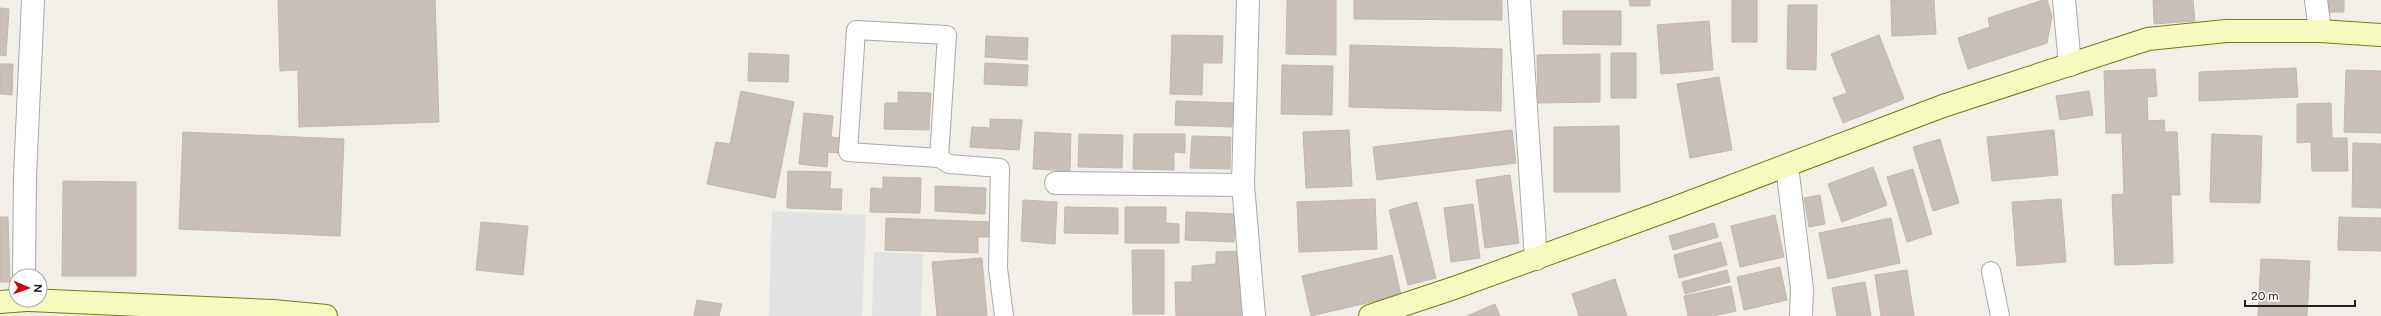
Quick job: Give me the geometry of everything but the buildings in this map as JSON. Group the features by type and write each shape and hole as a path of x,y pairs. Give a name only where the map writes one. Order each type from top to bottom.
{"street":[{"path":"24,268 25,176 33,0"},
{"path":"1248,0 1243,185 1254,316"},
{"path":"1519,0 1536,259"},
{"path":"2064,0 2070,65"},
{"path":"2316,0 2320,31"},
{"path":"1370,316 1536,259 1787,166 1943,106 2148,39 2226,31 2320,31 2381,35"},
{"path":"1787,166 1802,289 1801,316"},
{"path":"1056,183 1243,185"},
{"path":"48,301 273,311 326,316"}],"lane":[{"path":"939,158 947,35 856,30 848,152 939,158 949,164 1000,168 998,268 1004,316"},
{"path":"1991,271 2000,316"}],"shaded area":[{"path":"772,211 866,215 862,316 769,316"},
{"path":"874,252 923,254 921,316 872,316"}]}
